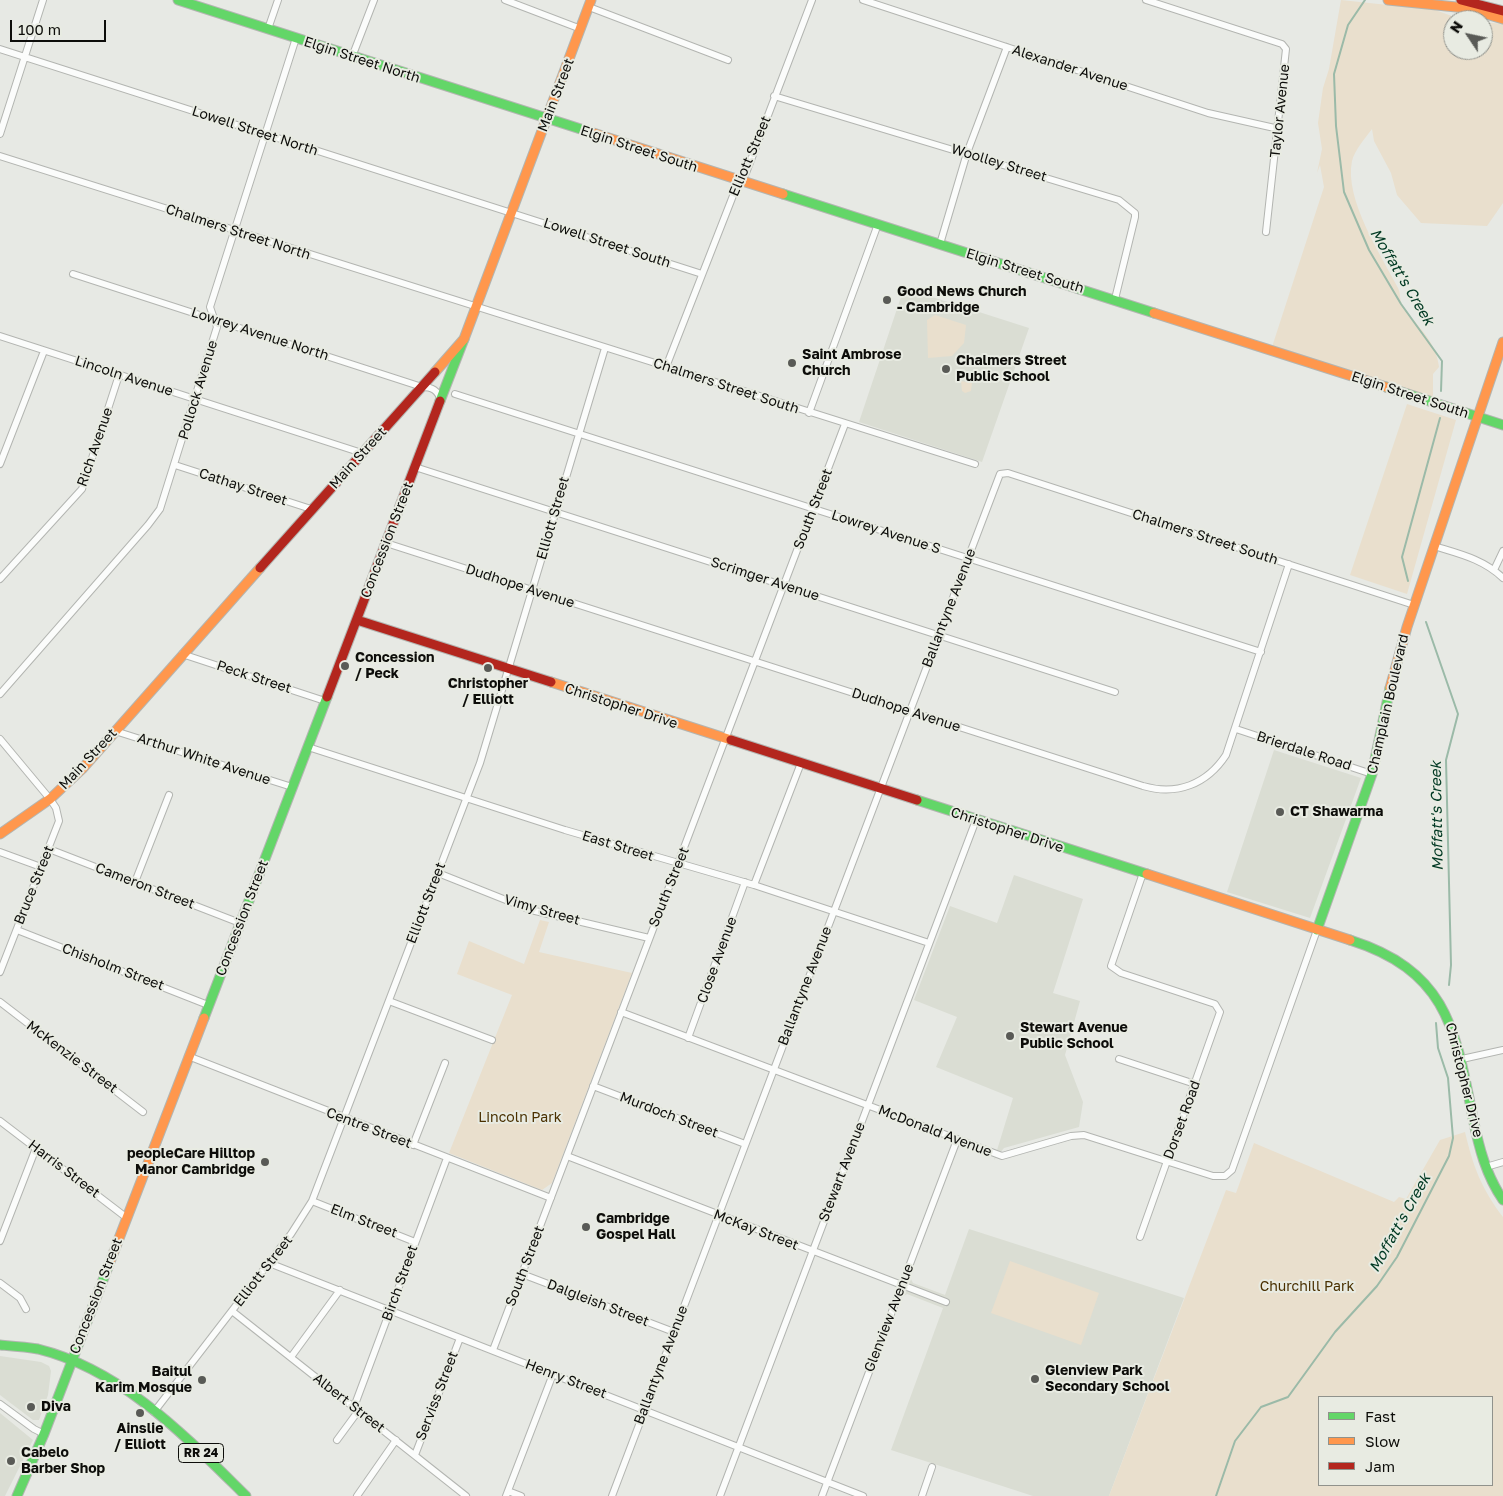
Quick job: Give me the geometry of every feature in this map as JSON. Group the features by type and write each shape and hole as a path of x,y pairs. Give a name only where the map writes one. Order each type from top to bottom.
{"street":[{"path":"0,134 43,0"},
{"name":"Elgin Street North","path":"178,0 546,119"},
{"path":"268,29 278,0"},
{"path":"352,57 374,0"},
{"path":"505,0 581,29"},
{"name":"Elliott Street","path":"666,367 702,274 746,173 812,0"},
{"name":"Alexander Avenue","path":"863,0 1208,113 1279,129"},
{"name":"Taylor Avenue","path":"1146,0 1282,44 1286,49 1279,129 1266,232"},
{"path":"1388,0 1466,8 1503,19"},
{"path":"1461,0 1503,11"},
{"path":"590,3 728,60"},
{"name":"Main Street","path":"0,834 50,799 77,774 464,339 590,3"},
{"name":"Pollock Avenue","path":"0,694 157,514 175,465 217,327 210,307 296,38"},
{"path":"940,244 968,153 1006,47"},
{"name":"Lowell Street North","path":"0,49 511,212"},
{"name":"Woolley Street","path":"774,96 1119,200 1129,206 1135,217 1115,299"},
{"name":"Elgin Street South","path":"546,119 1115,299 1503,425"},
{"name":"Chalmers Street North","path":"0,156 476,307"},
{"name":"Lowell Street South","path":"511,212 702,274"},
{"path":"809,413 878,224"},
{"name":"Lowrey Avenue North","path":"73,274 437,391 440,401"},
{"name":"Chalmers Street South","path":"476,307 975,464"},
{"name":"Lincoln Avenue","path":"0,336 362,453"},
{"name":"Concession Street","path":"17,1496 44,1434 464,339"},
{"name":"Champlain Boulevard","path":"1270,1064 1372,774 1390,686 1414,605 1503,342"},
{"name":"Elliott Street","path":"154,1412 302,1220 312,1201 484,751 578,432 605,348"},
{"path":"0,464 44,351"},
{"name":"Rich Avenue","path":"0,579 82,489 119,375"},
{"name":"Lowrey Avenue S","path":"455,394 1261,652"},
{"name":"South Street","path":"492,1350 756,662 845,424"},
{"name":"Cathay Street","path":"175,465 312,509"},
{"name":"Scrimger Avenue","path":"415,467 1115,692"},
{"name":"Chalmers Street South","path":"998,477 1000,474 1008,473 1414,605"},
{"name":"Ballantyne Avenue","path":"612,1496 998,477"},
{"name":"Dudhope Avenue","path":"386,543 1143,786 1164,790 1190,786 1209,775 1226,755 1289,564"},
{"path":"1434,546 1470,556 1494,570 1503,578"},
{"path":"1494,570 1503,551"},
{"name":"Christopher Drive","path":"357,620 1380,951 1416,972 1433,991 1444,1008 1454,1030 1462,1059 1486,1168 1503,1200"},
{"name":"Peck Street","path":"182,654 325,701"},
{"name":"Brierdale Road","path":"1236,729 1372,774"},
{"name":"Arthur White Avenue","path":"115,731 292,787"},
{"name":"Bruce Street","path":"0,739 50,799 56,808 59,820 0,972"},
{"name":"East Street","path":"308,747 467,798 745,882 929,943"},
{"path":"754,885 800,763"},
{"path":"135,882 169,795"},
{"name":"Stewart Avenue","path":"720,1496 976,820"},
{"name":"Cameron Street","path":"49,849 240,923"},
{"path":"0,852 41,867"},
{"name":"Vimy Street","path":"438,873 532,910 649,938"},
{"name":"Dorset Road","path":"1140,1237 1220,1012 1215,1004 1121,973 1112,966 1143,874"},
{"name":"Close Avenue","path":"688,1038 745,882"},
{"name":"Chisholm Street","path":"17,930 208,1005"},
{"path":"388,1001 492,1040"},
{"name":"McKenzie Street","path":"0,1002 143,1112"},
{"name":"McDonald Avenue","path":"621,1012 1002,1156 1071,1136 1084,1135 1217,1177 1230,1172 1270,1064"},
{"path":"1462,1059 1503,1050"},
{"name":"Centre Street","path":"188,1056 344,1119 551,1198"},
{"path":"1118,1059 1195,1084"},
{"path":"413,1145 445,1063"},
{"name":"Murdoch Street","path":"593,1086 745,1144"},
{"name":"Harris Street","path":"0,1121 127,1218"},
{"name":"Glenview Avenue","path":"822,1496 957,1140"},
{"path":"0,1241 36,1148"},
{"name":"McKay Street","path":"567,1156 946,1302"},
{"name":"Birch Street","path":"337,1440 356,1409 447,1158"},
{"path":"1486,1168 1503,1162"},
{"name":"Elm Street","path":"312,1201 415,1242"},
{"name":"Henry Street","path":"269,1263 863,1496"},
{"name":"Dalgleish Street","path":"522,1274 674,1332"},
{"path":"0,1283 20,1298 26,1309"},
{"path":"291,1357 340,1290"},
{"name":"Albert Street","path":"232,1311 466,1496"},
{"name":"Serviss Street","path":"415,1455 460,1338"},
{"name":"RR 24","path":"0,1345 20,1346 50,1352 109,1379 154,1412 246,1496"},
{"path":"521,1496 507,1494 552,1374"},
{"path":"0,1404 34,1429 44,1434"},
{"path":"356,1496 396,1440"},
{"path":"922,1496 932,1467"}],"shaded area":[{"name":"Chalmers Street Public School","path":"904,288 1029,328 982,462 859,422"},
{"path":"1274,750 1361,778 1310,918 1227,892"},
{"name":"Stewart Avenue Public School","path":"1014,875 1083,899 1053,993 1080,1001 1065,1055 1083,1102 1079,1127 1004,1148 994,1160 1013,1098 936,1067 957,1017 914,1000 950,906 997,923"},
{"name":"Glenview Park Secondary School","path":"969,1229 1184,1298 1109,1496 1033,1496 891,1450 943,1308 907,1294 904,1296 911,1279 913,1283 945,1295"},
{"path":"0,1356 41,1362 49,1366 51,1371 48,1395 39,1420 33,1420 0,1395"},
{"path":"0,1413 33,1440 5,1496 0,1496"}],"green space":[{"path":"1341,0 1435,10 1443,13 1443,60 1493,60 1493,23 1503,24 1503,203 1487,226 1421,223 1397,195 1391,173 1374,141 1372,129 1352,161 1353,192 1366,226 1398,288 1402,304 1430,341 1437,357 1439,367 1433,374 1433,402 1271,350 1324,187 1320,165 1317,173 1322,149 1318,123 1323,88 1329,69"},
{"path":"935,315 966,325 964,343 952,356 928,358 927,320"},
{"path":"961,381 972,383 971,391 965,393 962,391"},
{"path":"1407,404 1456,420 1407,594 1350,575"},
{"name":"Lincoln Park","path":"540,920 549,922 539,952 632,973 552,1183 542,1190 449,1153 512,995 457,974 469,941 524,964"},
{"name":"Churchill Park","path":"1465,1132 1471,1156 1479,1176 1503,1217 1503,1496 1109,1496 1226,1190 1236,1193 1254,1143 1394,1202 1399,1197 1406,1199 1440,1140"},
{"path":"1010,1261 1099,1293 1081,1345 991,1313"}],"waterway":[{"name":"Moffatt's Creek","path":"1365,0 1348,25 1334,74 1336,126 1344,192 1369,250 1401,304 1442,361 1441,391"},
{"name":"Moffatt's Creek","path":"1408,581 1402,557 1440,418"},
{"name":"Moffatt's Creek","path":"1426,622 1458,714 1446,760 1451,965 1449,985"},
{"name":"Moffatt's Creek","path":"1216,1496 1235,1441 1261,1407 1288,1397 1335,1332 1377,1286 1397,1257 1449,1156 1453,1138 1448,1078 1438,1048 1436,1023"}],"traffic: fast":[{"path":"178,0 590,132"},
{"path":"783,194 1154,313"},
{"path":"440,401 464,339"},
{"path":"1386,387 1503,425"},
{"path":"1317,930 1372,774 1390,688"},
{"path":"204,1018 327,697"},
{"path":"917,800 1147,874"},
{"path":"1350,940 1382,953 1408,968 1427,986 1441,1007 1452,1030 1460,1057 1475,1129 1484,1161 1492,1181 1503,1200"},
{"path":"17,1496 44,1434 108,1267"},
{"path":"0,1345 38,1349 69,1359 125,1389 176,1429 246,1496"}],"traffic: slow":[{"path":"435,372 464,339 591,0"},
{"path":"1388,0 1466,8 1503,19"},
{"path":"590,132 783,194"},
{"path":"1154,313 1386,387"},
{"path":"1390,688 1407,627 1503,342"},
{"path":"0,834 50,799 82,769 260,568"},
{"path":"551,682 731,740"},
{"path":"1147,874 1350,940"},
{"path":"108,1267 204,1018"}],"traffic: jam":[{"path":"1461,0 1503,11"},
{"path":"260,568 435,372"},
{"path":"327,697 440,401"},
{"path":"357,620 551,682"},
{"path":"731,740 917,800"}],"place":[{"name":"Good News Church - Cambridge","path":"887,300"},
{"name":"Saint Ambrose Church","path":"792,363"},
{"name":"Chalmers Street Public School","path":"946,369"},
{"name":"Concession / Peck","path":"345,666"},
{"name":"Christopher / Elliott","path":"488,668"},
{"name":"CT Shawarma","path":"1280,812"},
{"name":"Stewart Avenue Public School","path":"1010,1036"},
{"name":"peopleCare Hilltop Manor Cambridge","path":"265,1162"},
{"name":"Cambridge Gospel Hall","path":"586,1227"},
{"name":"Glenview Park Secondary School","path":"1035,1379"},
{"name":"Baitul Karim Mosque","path":"202,1380"},
{"name":"Diva","path":"31,1407"},
{"name":"Ainslie / Elliott","path":"140,1413"},
{"name":"Cabelo Barber Shop","path":"11,1461"}]}
